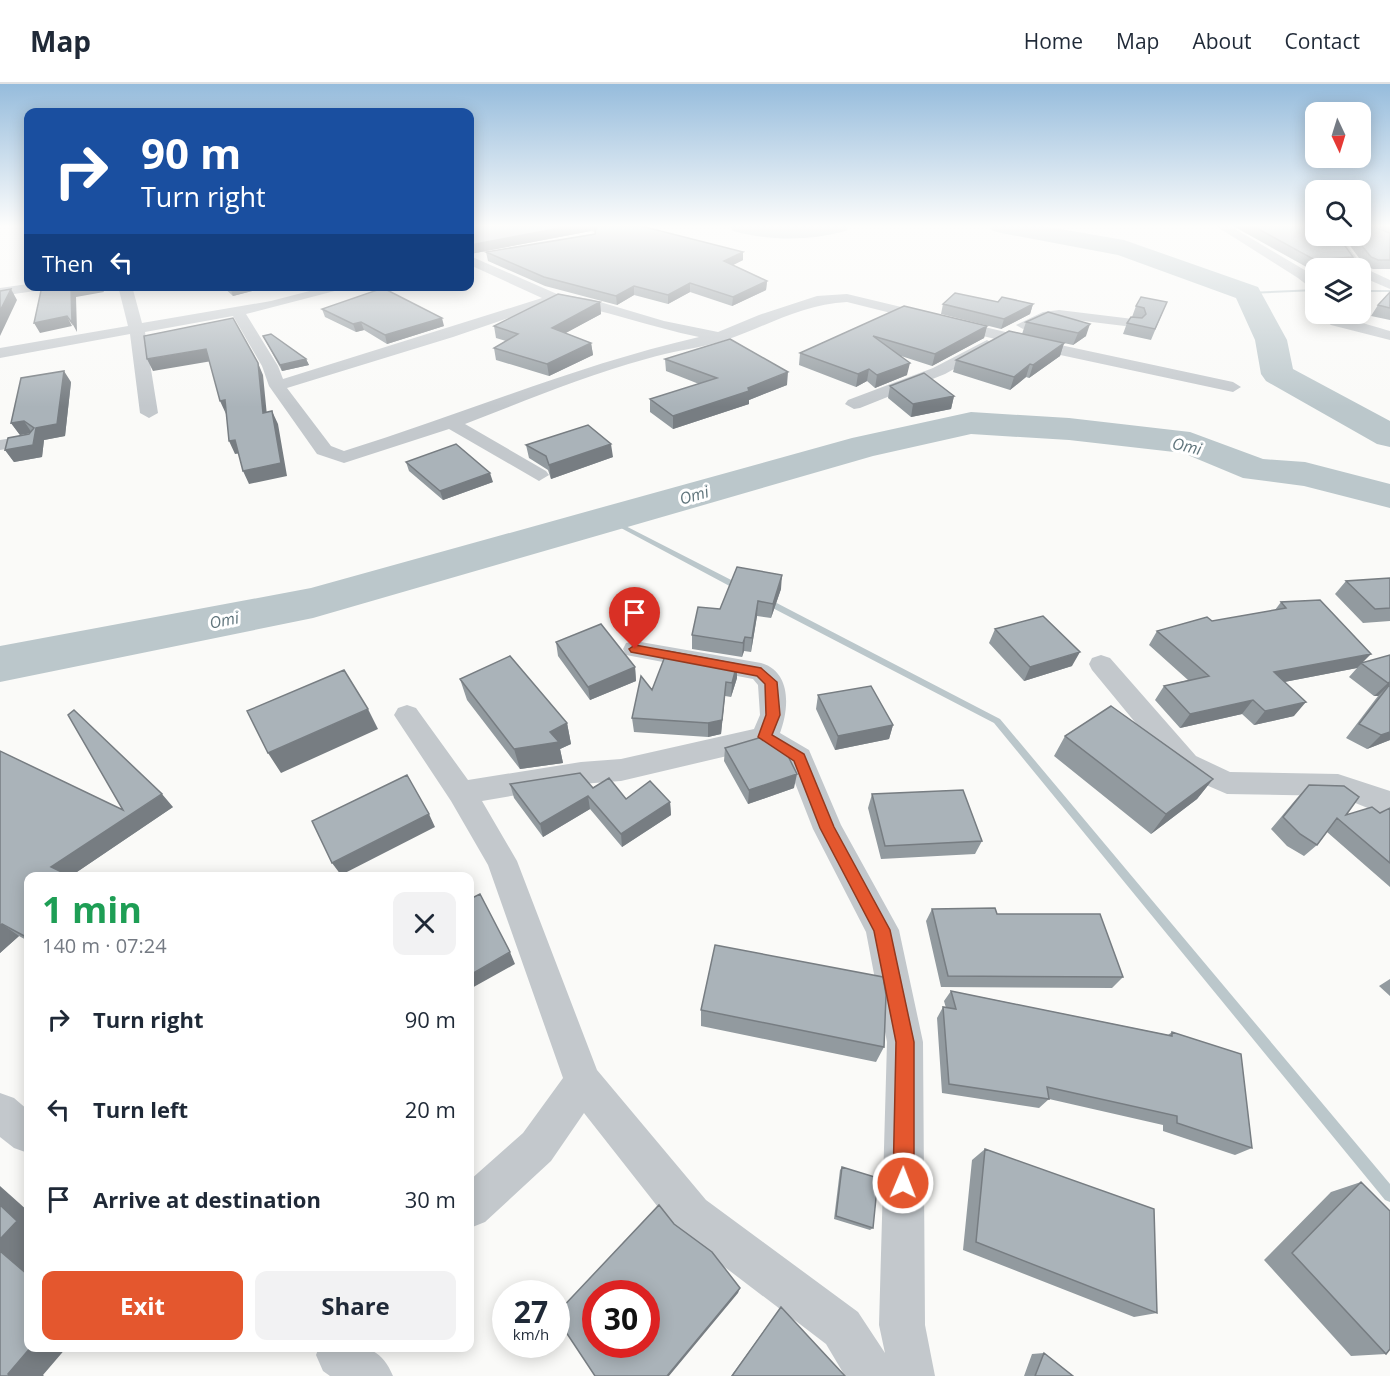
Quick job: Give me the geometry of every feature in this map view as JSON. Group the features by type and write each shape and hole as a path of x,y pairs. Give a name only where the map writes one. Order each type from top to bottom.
{"street":[{"path":"529,286 554,298 590,303 661,325 720,337"},
{"path":"0,292 24,289"},
{"path":"126,291 137,331 148,413"},
{"path":"0,353 137,331 326,291"},
{"path":"237,311 270,366 277,386 324,450 344,457 451,423 563,380 642,355 720,337 764,318 833,297 848,298 1002,336 1233,387"},
{"path":"277,386 448,334 554,298"},
{"path":"854,404 939,371 1002,336 1048,315 1133,323"},
{"path":"1344,324 1390,336"},
{"path":"451,423 539,475"},
{"path":"0,445 31,440"},
{"path":"635,649 761,672 771,682 773,715 765,737"},
{"path":"1101,664 1186,764 1227,783 1338,785 1373,796 1390,805"},
{"path":"407,715 461,793 502,861 583,1082 691,1215 842,1328 872,1376"},
{"path":"461,793 581,773 621,770 765,737 800,758 828,828 882,930 905,1042 902,1325 912,1376"},
{"path":"474,1203 537,1147 583,1082"},
{"path":"0,1112 24,1131"}],"building":[{"path":"579,286 633,286 616,296"},
{"path":"635,286 684,286 668,295"},
{"path":"700,286 756,286 733,297"},
{"path":"11,289 0,311 0,291"},
{"path":"41,291 71,291 72,323 67,316 34,323"},
{"path":"374,291 389,291 442,318 385,335 361,322 353,324 322,309"},
{"path":"1390,292 1390,308 1378,305"},
{"path":"955,293 998,302 1002,297 1033,304 1004,319 943,304"},
{"path":"558,294 600,302 552,328 591,343 547,364 494,348 518,334 494,326"},
{"path":"1141,297 1167,302 1155,329 1127,323 1131,317 1142,318 1146,314 1144,308 1136,306"},
{"path":"904,306 987,326 935,354 873,336 910,363 877,375 869,369 858,374 800,353"},
{"path":"1048,312 1090,324 1078,333 1026,322"},
{"path":"233,318 258,363 263,413 272,411 281,463 243,471 235,440 229,441 225,400 220,401 206,349 147,359 144,336"},
{"path":"1009,331 1064,343 1014,377 956,360"},
{"path":"271,334 306,359 280,365 263,336"},
{"path":"730,339 788,372 748,388 749,391 673,416 650,399 717,378 665,359"},
{"path":"64,371 57,424 36,428 33,445 5,450 8,438 29,434 34,428 24,421 11,423 21,378"},
{"path":"924,373 954,396 913,404 890,386"},
{"path":"588,425 611,444 549,465 546,456 526,445"},
{"path":"456,444 490,473 440,491 406,462"},
{"path":"737,567 782,575 773,604 758,601 752,638 745,637 743,643 692,635 698,607 720,609"},
{"path":"1390,578 1390,608 1375,609 1346,581"},
{"path":"1320,600 1371,654 1274,672 1306,702 1265,711 1253,700 1190,714 1164,686 1209,676 1157,631 1207,617 1212,621 1286,608 1281,602"},
{"path":"1043,616 1080,652 1030,667 995,629"},
{"path":"601,624 635,667 588,687 556,642"},
{"path":"667,651 737,664 732,683 726,682 722,720 708,723 632,718 641,676 652,690"},
{"path":"1390,655 1390,682 1388,683 1361,663"},
{"path":"510,656 567,723 550,732 559,742 514,749 460,679"},
{"path":"344,670 368,709 268,753 247,711"},
{"path":"1390,684 1390,732 1381,735 1359,724"},
{"path":"871,686 893,725 838,736 818,695"},
{"path":"1111,706 1213,779 1166,814 1065,736"},
{"path":"74,710 162,794 51,867 62,872 24,872 24,936 2,924 0,926 0,751 123,810 68,715"},
{"path":"762,737 786,752 797,774 749,790 725,748"},
{"path":"580,773 593,788 609,778 626,799 650,781 670,802 621,834 588,796 540,824 510,784"},
{"path":"407,775 429,814 332,863 312,821"},
{"path":"1309,785 1344,786 1359,797 1346,815 1372,807 1380,813 1390,808 1390,863 1337,818 1317,845 1300,834 1283,817"},
{"path":"963,790 982,841 885,846 872,794"},
{"path":"480,894 510,952 474,973 474,897"},
{"path":"995,908 997,914 1100,914 1123,977 948,976 932,909"},
{"path":"715,945 883,977 886,995 884,1047 701,1010"},
{"path":"951,991 1172,1036 1172,1032 1241,1054 1252,1148 1177,1123 1177,1116 1047,1087 1049,1099 949,1084 943,1007 956,1009"},
{"path":"985,1149 1154,1209 1157,1313 976,1242"},
{"path":"842,1167 878,1178 873,1228 836,1216"},
{"path":"1361,1182 1390,1211 1390,1349 1386,1354 1292,1253"},
{"path":"0,1205 17,1221 0,1239"},
{"path":"659,1205 674,1224 712,1252 740,1288 667,1376 595,1376 583,1358 660,1358 660,1280 588,1280"},
{"path":"0,1251 24,1272 24,1352 27,1352 8,1374 10,1376 0,1376"},
{"path":"582,1286 582,1356 570,1338 570,1299"},
{"path":"781,1307 845,1376 732,1376"},
{"path":"1044,1353 1073,1376 1035,1376"}],"waterway":[{"name":"Omi","path":"1230,286 1248,293 1271,340 1278,374 1390,436"},
{"path":"1248,293 1305,290"},
{"path":"1371,291 1390,291"},
{"name":"Omi","path":"0,664 313,603 865,446 971,423 1069,429 1190,443 1257,470 1305,474 1390,496"},
{"path":"608,519 740,588"},
{"path":"766,601 997,721 1390,1195"}],"route":[{"path":"635,649 761,672 771,682 773,715 765,737 800,758 828,828 882,930 905,1042 903,1183"}]}
